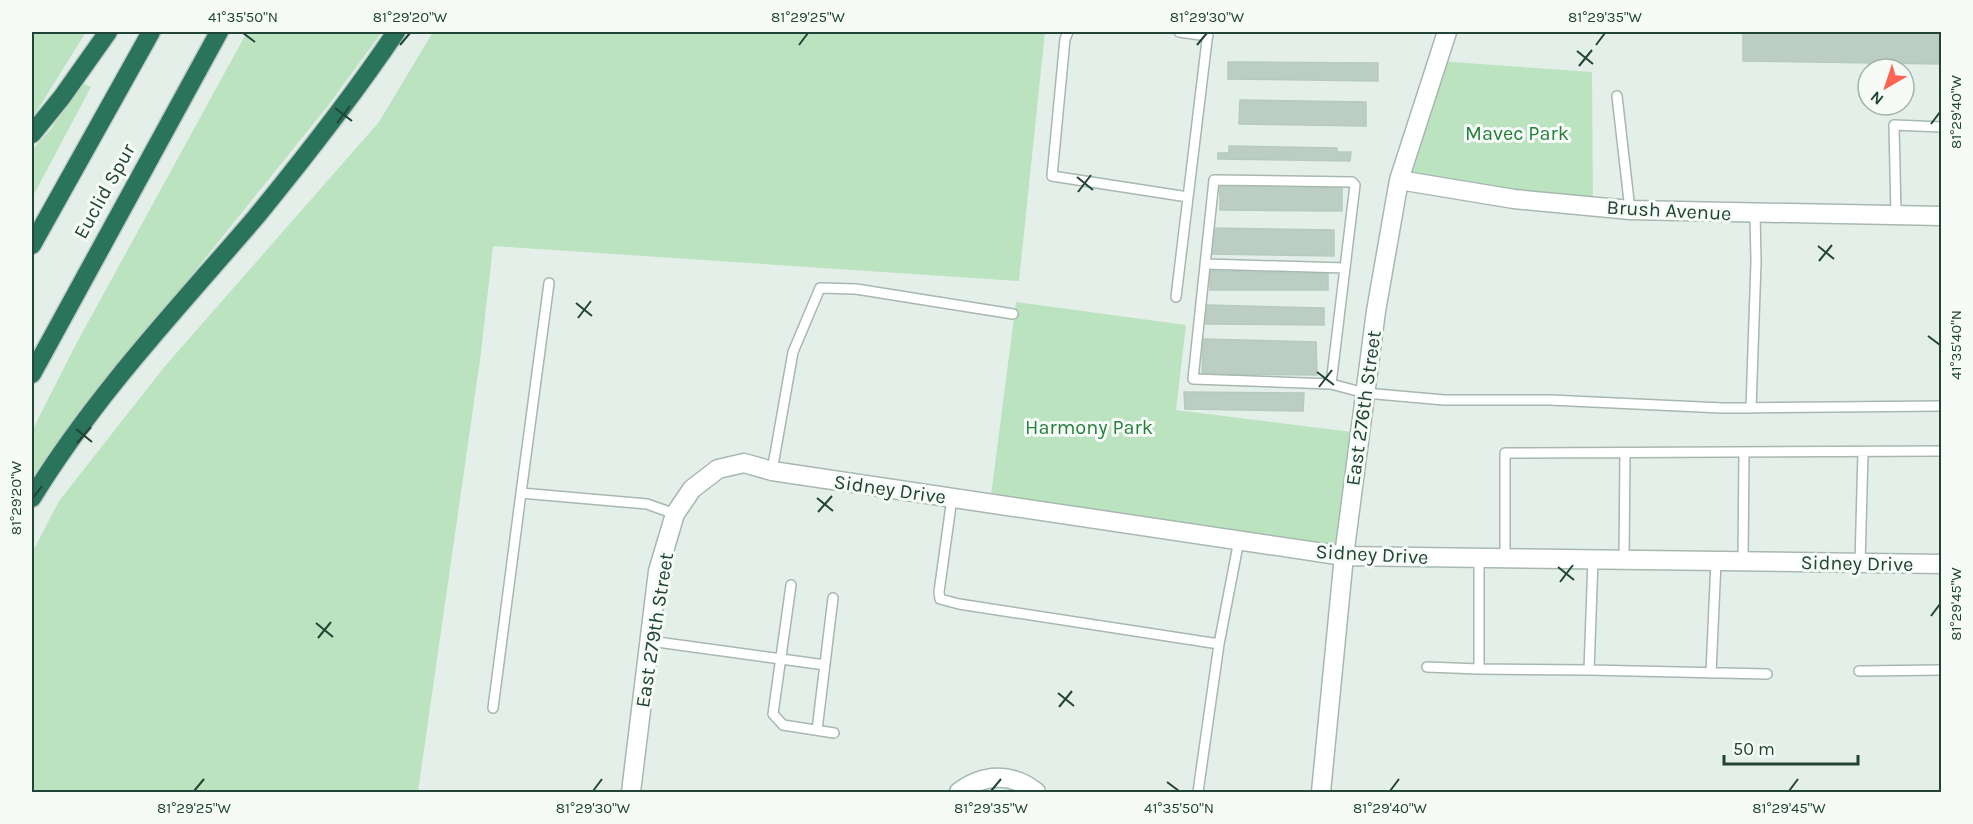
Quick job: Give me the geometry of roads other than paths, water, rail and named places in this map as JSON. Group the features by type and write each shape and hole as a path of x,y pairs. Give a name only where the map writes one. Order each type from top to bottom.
{"highway":[{"path":"32,134 63,97 108,32"},
{"name":"Euclid Spur","path":"32,245 151,32"},
{"name":"Euclid Spur","path":"32,374 219,32"},
{"path":"32,498 93,408 281,186 332,122 396,32"}],"street":[{"name":"East 276th Street","path":"1321,792 1344,556 1376,311 1399,180 1447,32"},
{"name":"Brush Avenue","path":"1399,180 1514,199 1630,210 1941,216"},
{"name":"East 279th Street","path":"631,792 658,571 675,514 692,489 718,469 744,463 772,471"},
{"name":"Sidney Drive","path":"772,471 1344,556 1941,564"},
{"path":"959,792 975,782 994,776 1014,780 1036,792"}],"lane":[{"path":"1068,32 1065,39 1052,176 1188,197"},
{"path":"1176,297 1208,34 1179,32"},
{"path":"1617,96 1630,210"},
{"path":"1896,214 1894,125 1941,127"},
{"path":"1330,384 1355,185 1352,182 1214,180 1193,379 1330,384 1365,393 1444,400 1550,400 1751,408 1941,405"},
{"path":"1751,408 1755,213"},
{"path":"1205,264 1345,268"},
{"path":"493,708 549,283"},
{"path":"772,471 793,352 820,288 856,289 1013,314"},
{"path":"1505,558 1505,453 1941,451"},
{"path":"1743,561 1744,452"},
{"path":"1860,562 1863,452"},
{"path":"1624,560 1625,453"},
{"path":"521,493 647,504 675,514"},
{"path":"952,498 939,592 940,599 959,604 1220,644"},
{"path":"1198,792 1220,644 1239,540"},
{"path":"1479,558 1479,669"},
{"path":"1589,670 1593,559"},
{"path":"1711,673 1716,561"},
{"path":"791,585 773,714 783,725 834,733"},
{"path":"817,730 833,598"},
{"path":"650,641 825,665"},
{"path":"1427,667 1767,674"},
{"path":"1859,671 1941,670"}],"park label":[{"name":"Mavec Park","path":"1517,133"},
{"name":"Harmony Park","path":"1089,427"}]}
